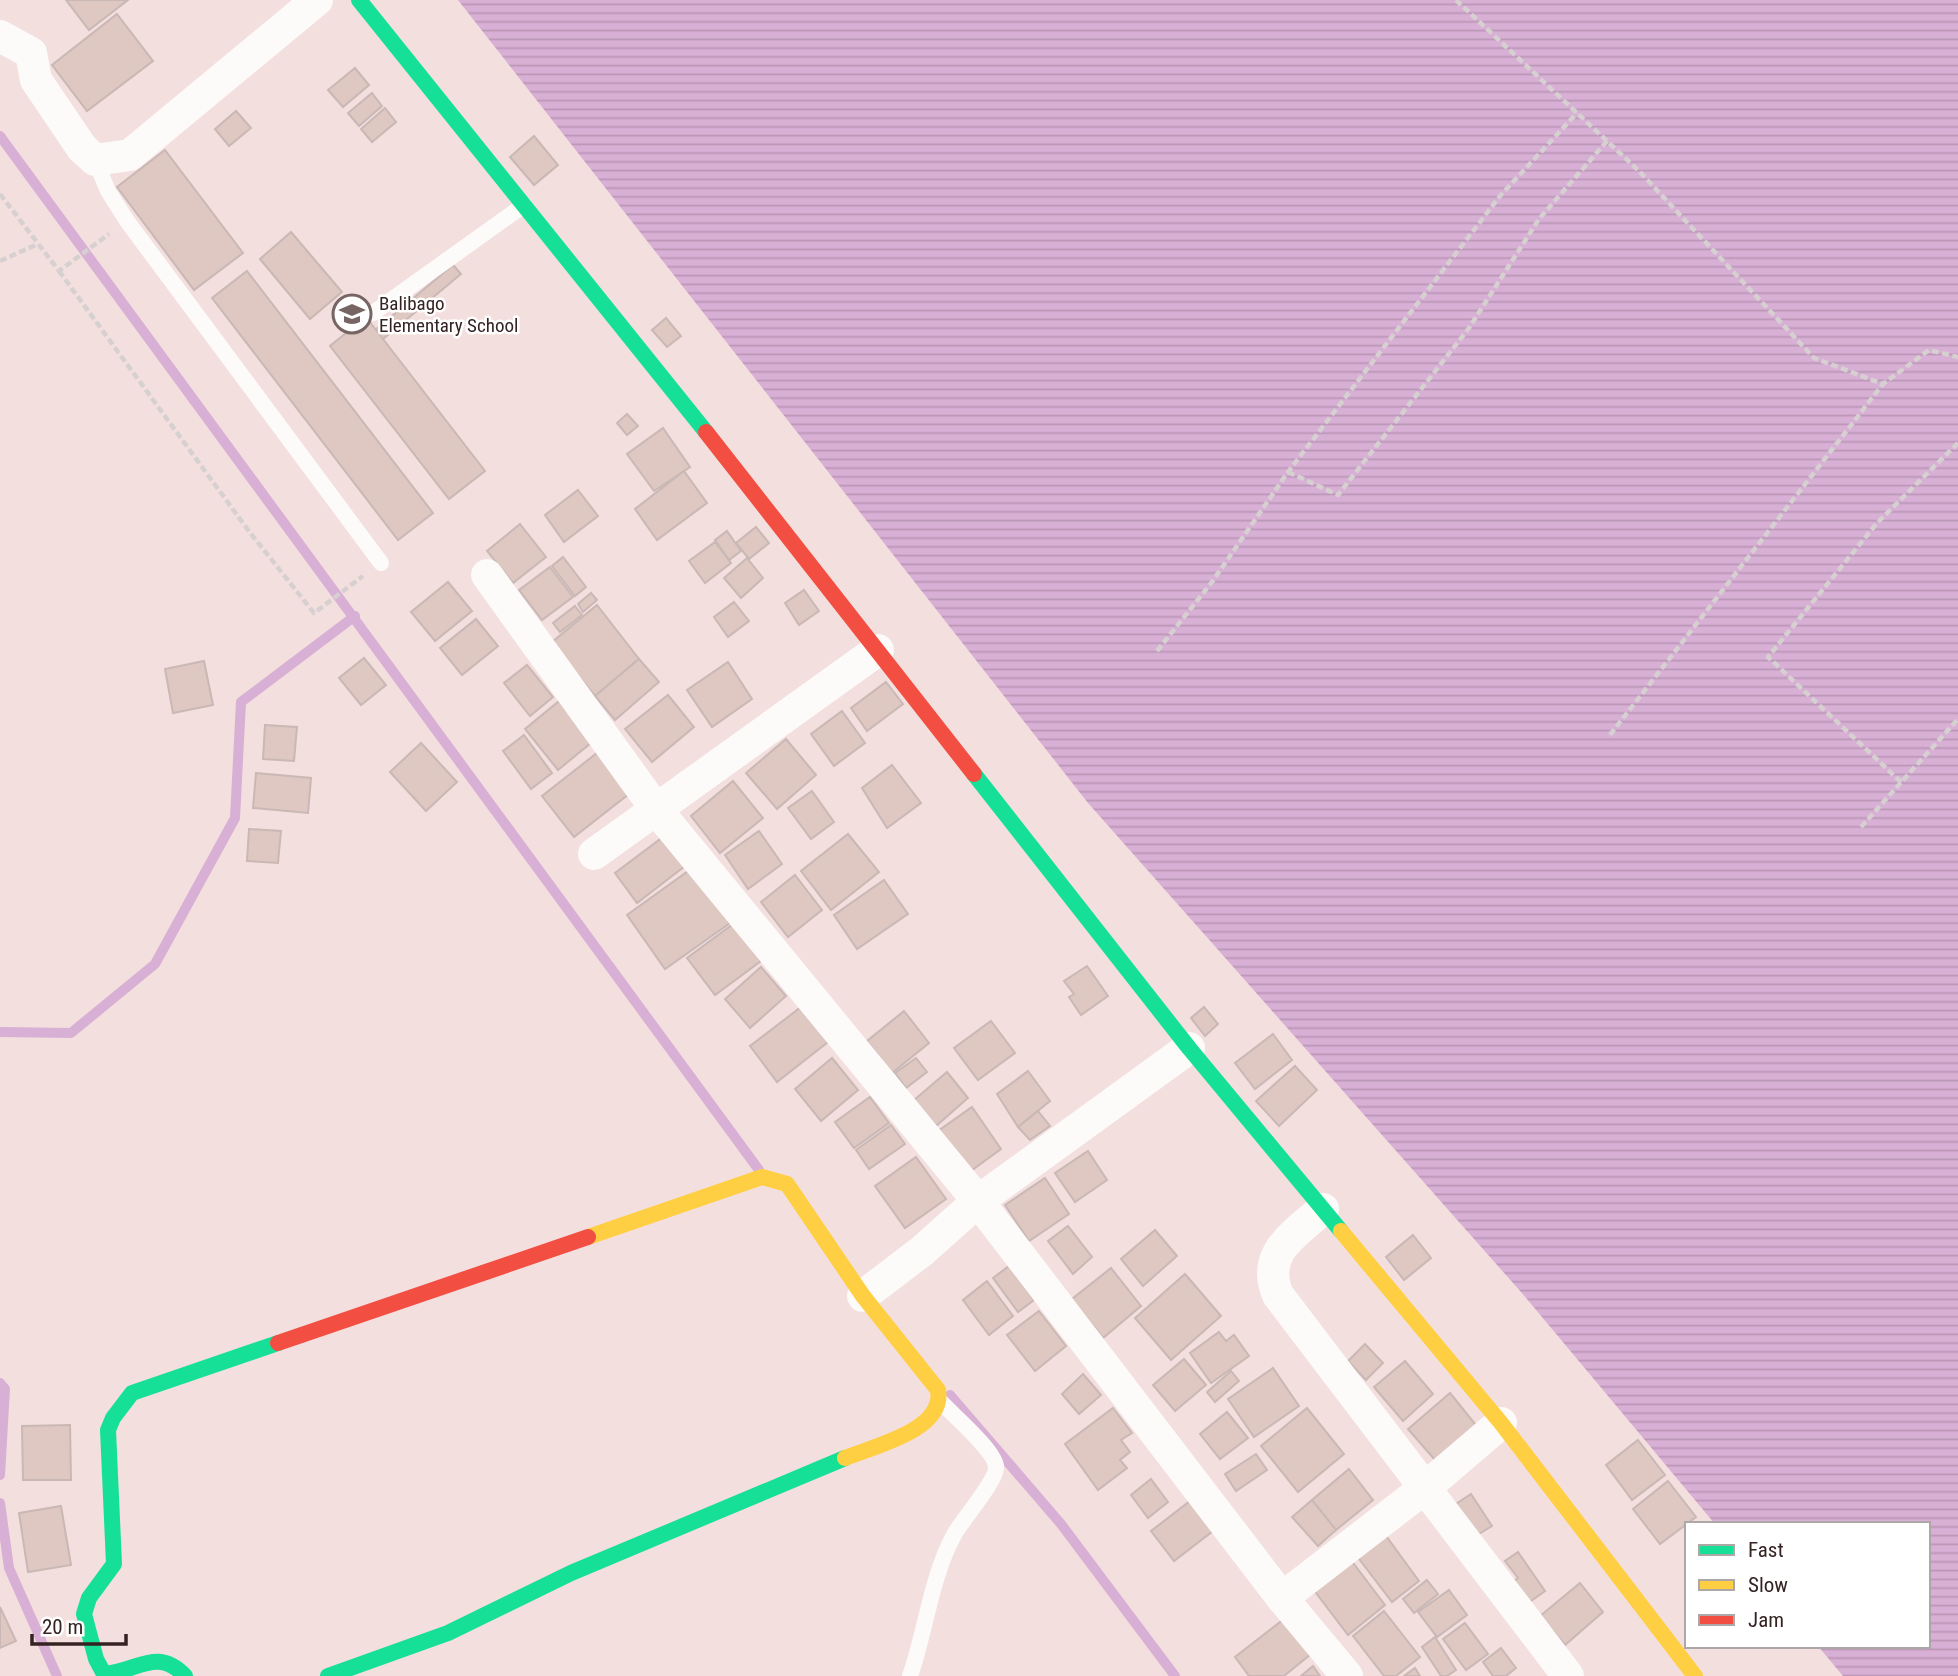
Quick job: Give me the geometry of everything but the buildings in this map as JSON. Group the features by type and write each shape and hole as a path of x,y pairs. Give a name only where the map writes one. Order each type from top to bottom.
{"street":[{"path":"0,36 31,53 36,80 82,148 94,160 118,159 130,155 317,0"},
{"path":"359,0 878,650 1189,1048 1501,1423 1695,1676"},
{"path":"487,575 656,809 978,1201 1282,1598 1347,1676"},
{"path":"594,854 878,650"},
{"path":"870,1292 922,1251 978,1201 1189,1048"},
{"path":"185,1676 177,1666 160,1661 119,1676 110,1676 101,1671 83,1623 83,1608 87,1599 110,1575 114,1564 108,1430 113,1418 132,1393 762,1177 787,1184 870,1292 937,1390 941,1402 934,1417 922,1426 571,1573 448,1633 328,1676"},
{"path":"1323,1209 1282,1245 1273,1263 1272,1280 1278,1295 1569,1676"},
{"path":"1282,1598 1426,1487 1501,1423"}],"lane":[{"path":"94,160 108,191 127,221 381,563"},
{"path":"373,313 524,205"},
{"path":"910,1676 946,1552 972,1506 994,1480 997,1471 993,1456 941,1402"}],"path":[{"path":"1456,0 1638,170 1814,358 1883,384"},
{"path":"1157,650 1212,582 1288,471 1500,196 1577,113"},
{"path":"1288,471 1338,495 1469,328 1539,219 1607,141"},
{"path":"0,194 248,530 314,613 361,577"},
{"path":"59,271 115,230"},
{"path":"0,261 38,244"},
{"path":"1610,736 1883,384 1929,349 1958,357"},
{"path":"1901,782 1768,657 1877,523 1958,443"},
{"path":"1861,827 1958,719"}],"shaded area":[{"path":"458,0 1958,0 1958,1676 1843,1676 1820,1648 1930,1648 1930,1522 1713,1522 1521,1292 1088,803"}],"waterway":[{"path":"0,136 759,1170"},
{"path":"0,1032 71,1033 155,964 235,818 241,702 355,616"},
{"path":"0,1383 5,1389 0,1475"},
{"path":"950,1395 1061,1524 1175,1676"},
{"path":"0,1503 9,1568 57,1676"}],"traffic: fast":[{"path":"359,0 706,432"},
{"path":"974,774 1189,1048 1341,1231"},
{"path":"185,1676 175,1667 156,1662 104,1674 96,1659 84,1614 89,1598 114,1564 108,1430 113,1418 132,1393 278,1343"},
{"path":"328,1676 448,1633 571,1573 845,1458"}],"traffic: slow":[{"path":"588,1237 762,1177 787,1184 863,1296 938,1390 937,1404 931,1416 920,1426 889,1442 845,1458"},
{"path":"1341,1231 1501,1423 1695,1676"}],"traffic: jam":[{"path":"706,432 974,774"},
{"path":"278,1343 588,1237"}],"place":[{"name":"Balibago Elementary School","path":"352,314"}]}
